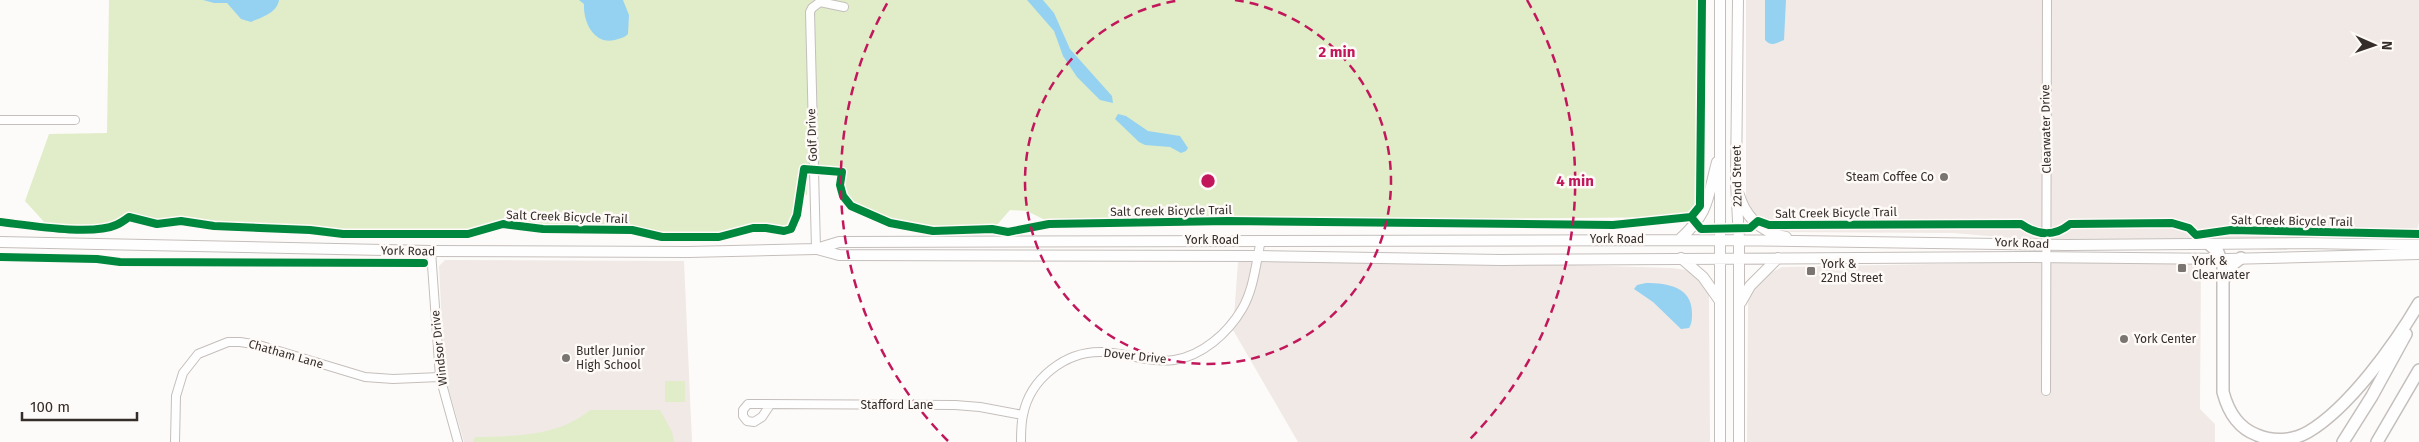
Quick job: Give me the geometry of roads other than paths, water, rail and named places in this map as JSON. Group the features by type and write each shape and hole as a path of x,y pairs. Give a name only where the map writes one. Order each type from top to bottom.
{"highway":[{"path":"2210,245 2221,259 2223,286 2223,392 2226,406 2244,429 2262,438 2278,440 2292,438 2308,432 2348,398 2380,360 2419,303"},
{"path":"2223,286 2229,267 2241,258"},
{"path":"2343,442 2379,384 2419,307"},
{"path":"2377,442 2419,370"}],"main road":[{"name":"22nd Street","path":"1720,0 1720,442"},
{"name":"22nd Street","path":"1738,0 1736,182 1740,303 1739,442"},
{"path":"1679,240 1696,224 1705,208 1720,149"},
{"path":"1736,182 1742,204 1755,224 1773,235 1805,241"},
{"name":"York Road","path":"0,242 431,252 688,252 816,249 839,242 1900,240 2047,244 2210,245 2306,243 2405,250 2419,254"},
{"name":"York Road","path":"816,249 839,255 1257,256 1501,260 2046,257 2221,259 2405,250 2419,245"},
{"path":"1681,258 1703,277 1721,302"},
{"path":"1740,303 1750,286 1778,258"}],"street":[{"name":"Clearwater Drive","path":"2046,391 2047,0"},
{"name":"Golf Drive","path":"816,249 809,21 812,8 820,2 844,7"},
{"path":"0,120 75,120"},
{"name":"Dover Drive","path":"1021,442 1023,415 1036,386 1046,373 1074,357 1102,352 1173,360 1190,356 1217,340 1242,310 1251,286 1261,240"},
{"name":"Windsor Drive","path":"431,252 440,377 458,442"},
{"name":"Chatham Lane","path":"175,442 176,396 183,373 198,354 228,342 258,345 365,376 393,379 440,377"},
{"name":"Stafford Lane","path":"770,405 962,406 1023,415"}],"water":[{"path":"203,0 279,0 272,11 251,22 241,19 227,3 214,3"},
{"path":"579,0 623,0 629,15 628,34 622,38 610,41 597,37 592,32 586,19 584,4"},
{"path":"1027,0 1043,0 1054,13 1070,49 1112,96 1113,103 1100,100 1077,77 1063,56 1054,31"},
{"path":"1765,0 1786,0 1784,40 1774,44 1765,40"},
{"path":"1118,114 1126,116 1148,131 1180,136 1188,148 1181,153 1170,147 1145,145 1139,142 1115,119"},
{"path":"1646,283 1662,284 1677,288 1688,297 1692,313 1689,328 1681,329 1653,302 1634,289 1637,285"}],"place":[{"name":"Steam Coffee Co","path":"1944,177"},
{"name":"York & Clearwater","path":"2182,268"},
{"name":"York & 22nd Street","path":"1811,271"},
{"name":"York Center","path":"2124,339"},
{"name":"Butler Junior High School","path":"566,358"}]}
